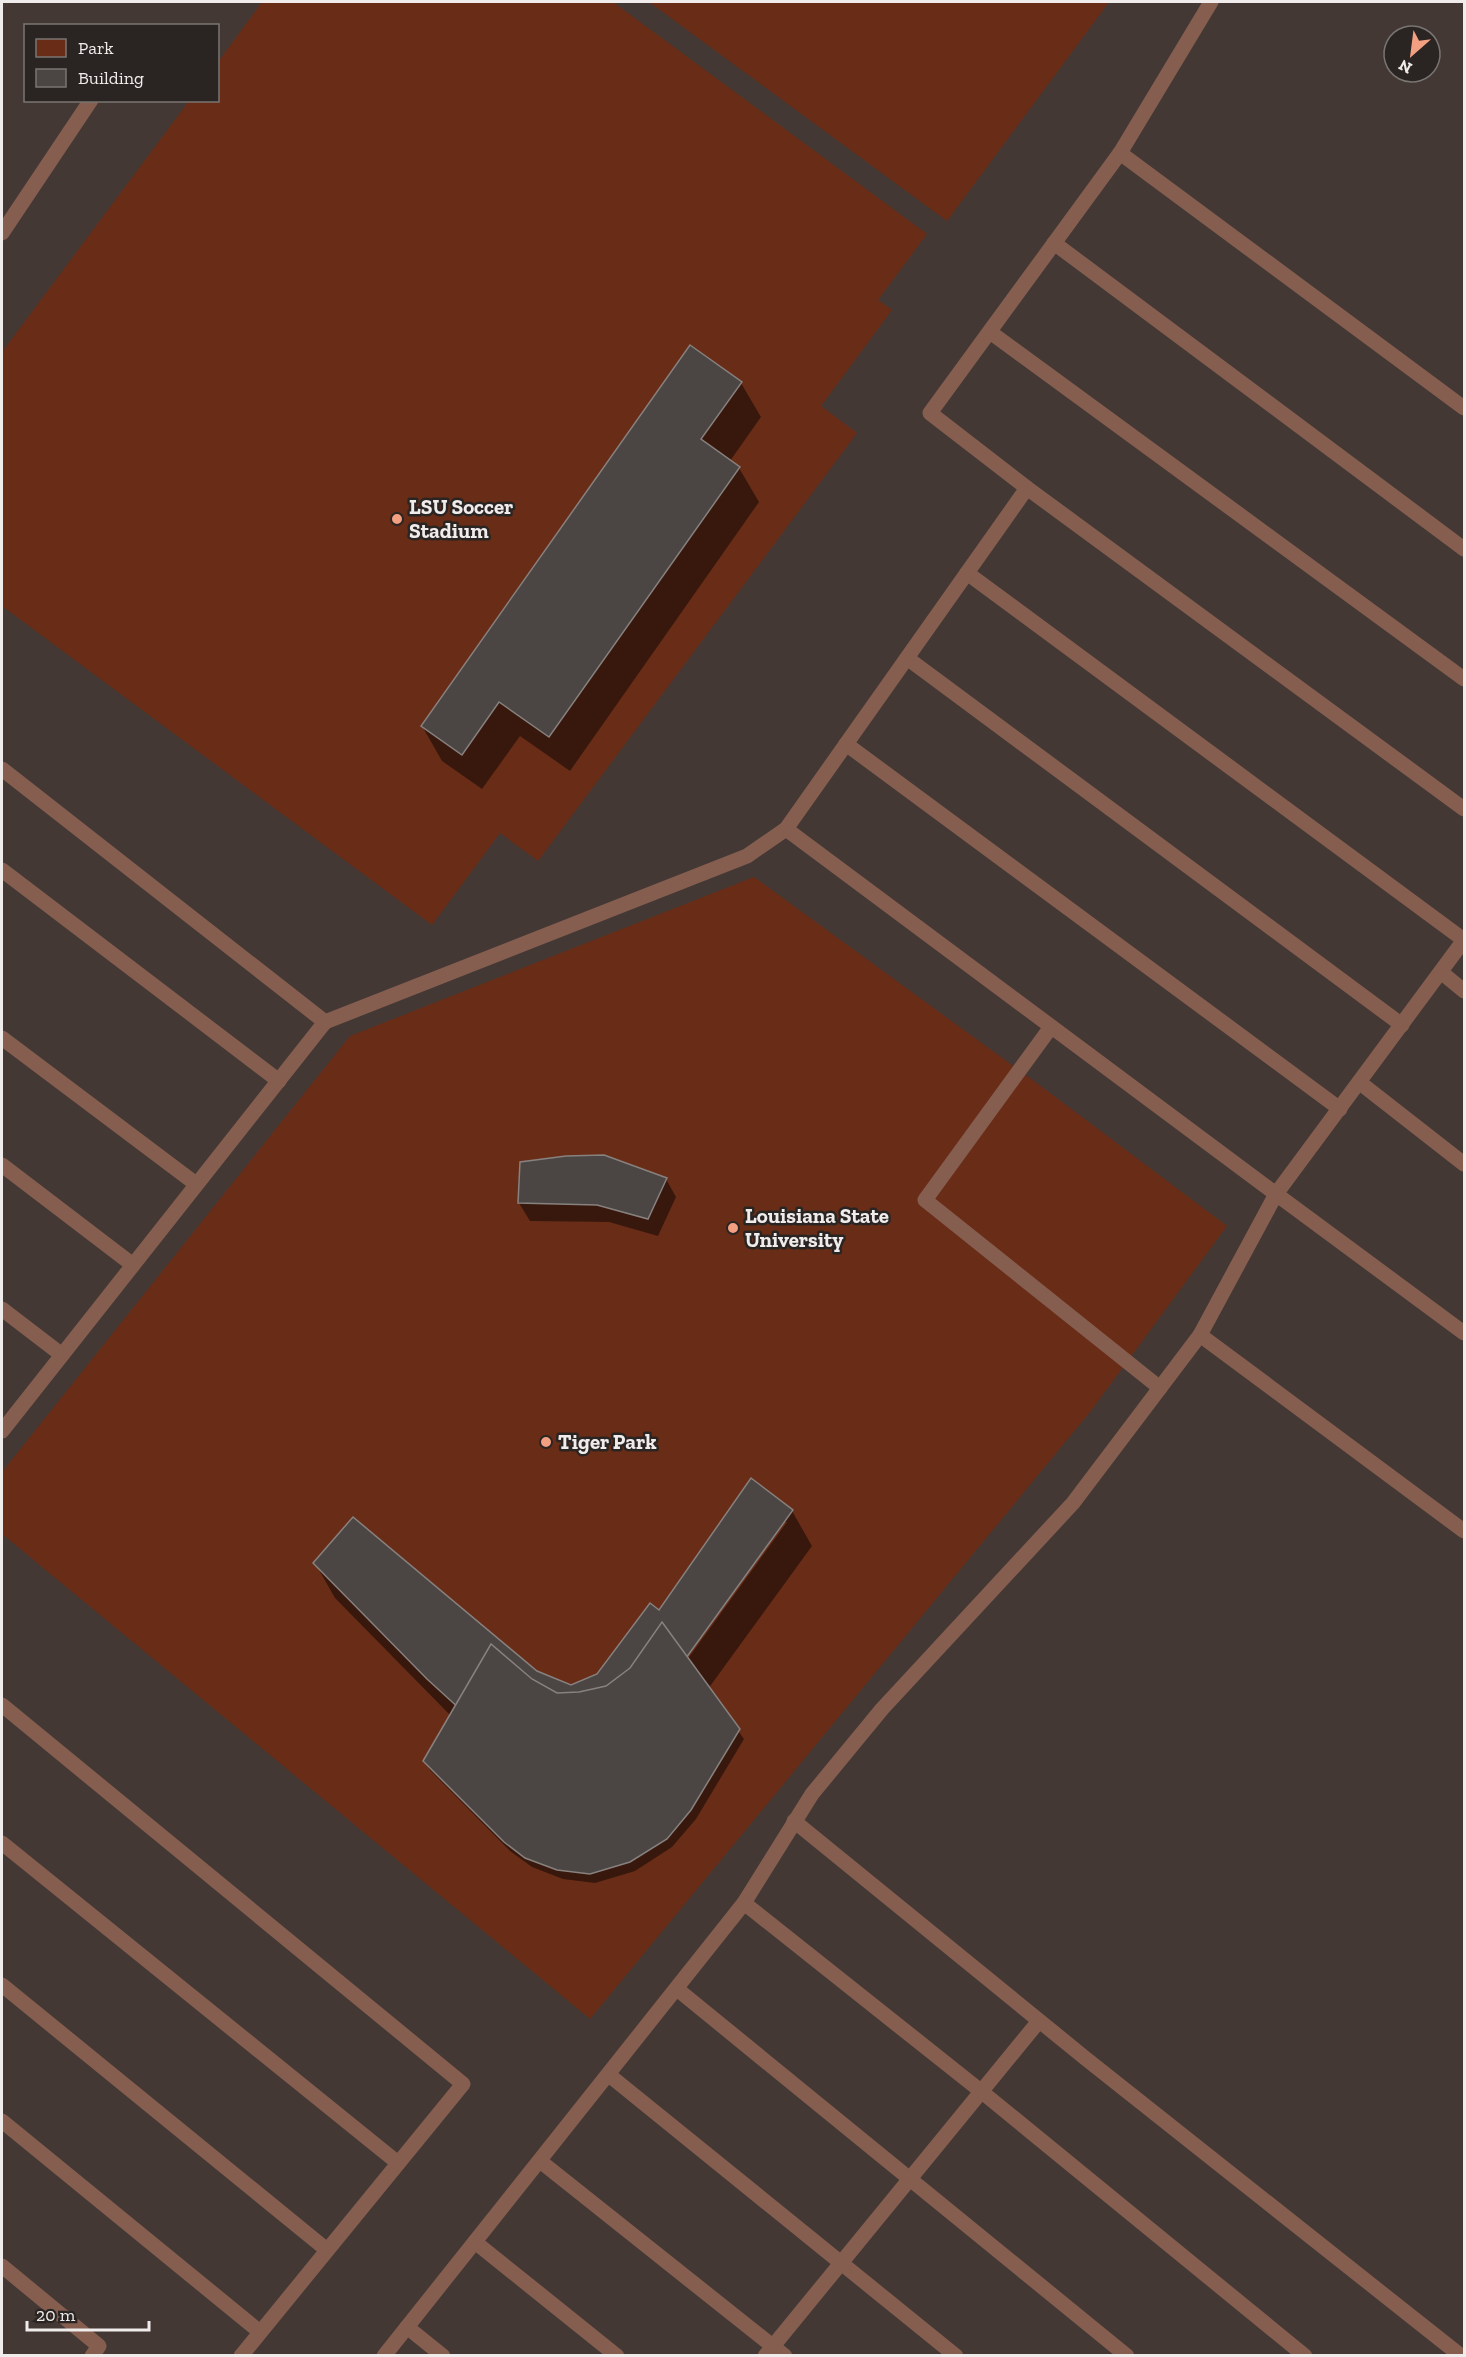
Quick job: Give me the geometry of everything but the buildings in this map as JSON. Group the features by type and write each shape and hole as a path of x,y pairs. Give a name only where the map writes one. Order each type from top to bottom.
{"lane":[{"path":"1211,2 1120,153 930,413 1027,488 1464,808"},
{"path":"2,233 90,102"},
{"path":"1120,153 1464,408"},
{"path":"1054,243 1464,549"},
{"path":"990,332 1464,678"},
{"path":"2,1431 325,1022 747,856 786,829 1027,488"},
{"path":"384,2355 744,1903 812,1794 882,1709 1073,1503 1200,1335 1276,1194 1464,940 967,573"},
{"path":"907,658 1402,1024"},
{"path":"846,744 1340,1109"},
{"path":"2,769 325,1022"},
{"path":"786,829 1464,1334"},
{"path":"2,870 279,1081"},
{"path":"1441,972 1464,991"},
{"path":"1051,1027 925,1200 1160,1388"},
{"path":"2,1038 196,1184"},
{"path":"1359,1082 1464,1164"},
{"path":"2,1165 133,1265"},
{"path":"2,1310 62,1355"},
{"path":"1200,1335 1464,1532"},
{"path":"2,1705 463,2084 240,2355"},
{"path":"794,1821 1039,2021 1461,2355"},
{"path":"2,1843 398,2163"},
{"path":"744,1903 982,2092 1305,2355"},
{"path":"2,1985 327,2250"},
{"path":"677,1989 1127,2355"},
{"path":"540,2161 774,2352 842,2263 1039,2021"},
{"path":"609,2075 956,2355"},
{"path":"2,2121 260,2332"},
{"path":"475,2242 617,2355"},
{"path":"2,2266 101,2352"},
{"path":"407,2327 443,2355"}],"shaded area":[{"name":"Louisiana State University","path":"2,2 1464,2 1464,2355 2,2355"}],"green space":[{"name":"LSU Soccer Stadium","path":"262,2 613,2 927,234 878,300 892,310 821,406 857,433 538,861 500,833 432,925 2,606 2,352 188,102 219,102 219,61"},
{"path":"649,2 1109,2 947,221"},
{"name":"Tiger Park","path":"754,877 1042,1087 1227,1226 1090,1412 590,2019 2,1534 2,1472 350,1036"}],"place":[{"name":"LSU Soccer Stadium","path":"397,519"},
{"name":"Louisiana State University","path":"733,1228"},
{"name":"Tiger Park","path":"546,1442"}]}
